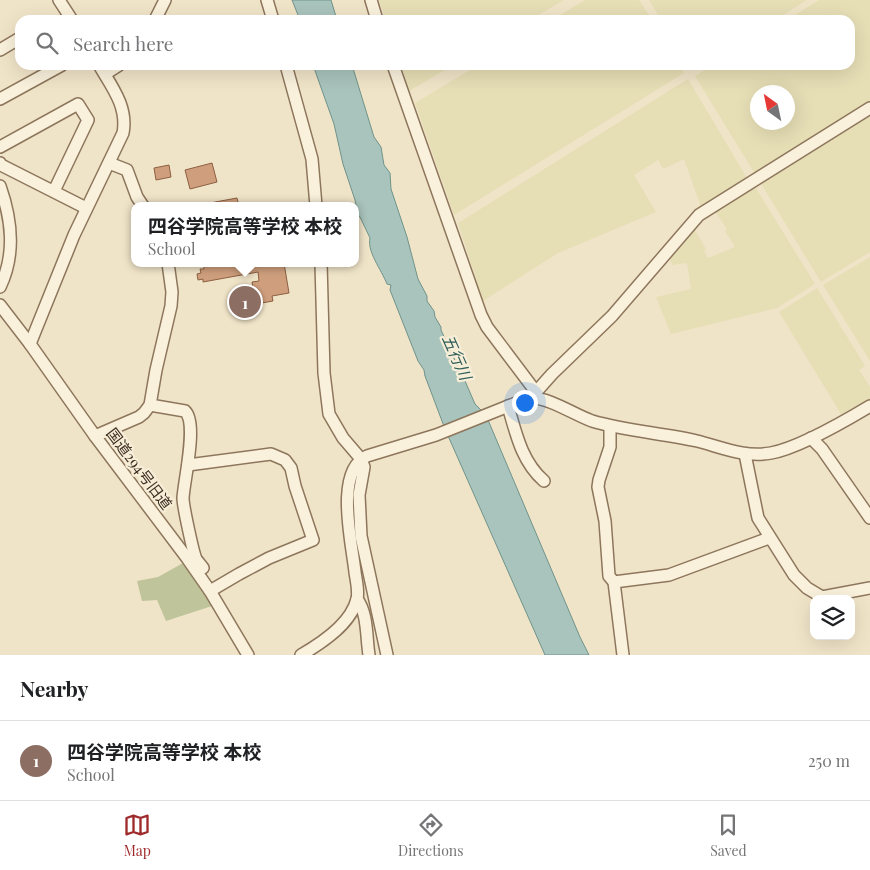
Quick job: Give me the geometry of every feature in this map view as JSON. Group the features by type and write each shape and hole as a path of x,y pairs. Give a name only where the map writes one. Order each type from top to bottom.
{"street":[{"path":"59,0 69,15"},
{"path":"158,15 165,0"},
{"path":"267,0 272,15"},
{"path":"371,0 376,15"},
{"path":"0,50 15,41"},
{"path":"0,99 50,70"},
{"path":"30,344 86,208 118,145 125,124 121,104 102,70"},
{"path":"287,70 312,159 316,202"},
{"path":"395,70 481,315 487,327 534,395 584,418 610,426 697,441 745,454 770,453 811,438 870,406"},
{"path":"0,147 78,104 88,120 54,191"},
{"path":"301,655 325,640 340,626 349,616 357,599 348,512 348,484 354,468 361,459 436,436 534,395 612,316 699,215 870,108"},
{"path":"109,163 127,170 140,202"},
{"path":"0,165 86,208"},
{"path":"0,186 8,216 11,239 8,265 0,287"},
{"path":"95,436 139,417 150,405 171,306 172,292 169,267"},
{"path":"321,267 324,372 329,414 343,438 361,459 364,467 359,495 361,536 387,655"},
{"name":"国道294号旧道","path":"0,305 201,578 248,655"},
{"path":"150,405 186,412 190,432 184,502 196,558 205,571 201,578"},
{"path":"508,406 522,453 534,472 544,481"},
{"path":"610,426 610,447 598,487 604,521 609,576 614,582 623,655"},
{"path":"811,438 822,449 870,518"},
{"path":"188,465 271,454 279,456 292,468 295,486 313,540 269,558 210,591"},
{"path":"745,454 758,518 769,538 800,583 819,596 832,596 870,588"},
{"path":"614,582 669,575 769,538"},
{"path":"357,599 363,606 370,655"}],"shaded area":[{"path":"379,0 564,0 538,15 384,15"},
{"path":"585,0 639,0 649,15 560,15"},
{"path":"649,0 807,0 783,15 658,15"},
{"path":"819,0 870,0 870,103 755,174 695,76 705,70 855,70 855,15 795,15"},
{"path":"403,70 445,70 409,91"},
{"path":"470,70 682,70 684,73 454,215 415,103"},
{"path":"688,79 747,178 701,207 684,159 663,169 658,160 634,175 656,212 558,253 483,301 458,223"},
{"path":"870,114 870,252 821,282 760,182"},
{"path":"754,185 815,284 777,308 671,334 656,297 691,289 687,263 672,265 669,255 693,227 706,249 704,251 708,258 735,247 725,231 727,229 714,210"},
{"path":"870,257 870,361 823,285"},
{"path":"817,288 865,366 859,370 870,387 870,399 841,414 779,312"}],"green space":[{"path":"183,563 212,606 166,621 157,600 142,601 137,581 158,577"}],"water":[{"path":"292,0 331,0 336,15 298,15"},
{"path":"315,70 354,70 374,137 381,147 384,165 390,173 391,189 407,237 418,279 475,404 488,420 589,655 545,655 445,429 424,370 418,361 390,290 391,285 387,284 375,261 370,238 359,217 359,202 355,202 343,164 334,124"}],"building":[{"path":"212,163 217,182 190,189 185,170"},
{"path":"169,165 171,177 156,180 154,168"},
{"path":"237,198 238,202 215,202"},
{"path":"204,267 285,267 289,293 272,296 273,301 256,304 252,282 259,281 258,272 203,282 203,279 198,280 197,274 201,273 200,269 204,269"}],"place":[{"name":"四谷学院高等学校 本校","path":"245,302"}],"water label":[{"name":"五行川","path":"457,357"}]}
